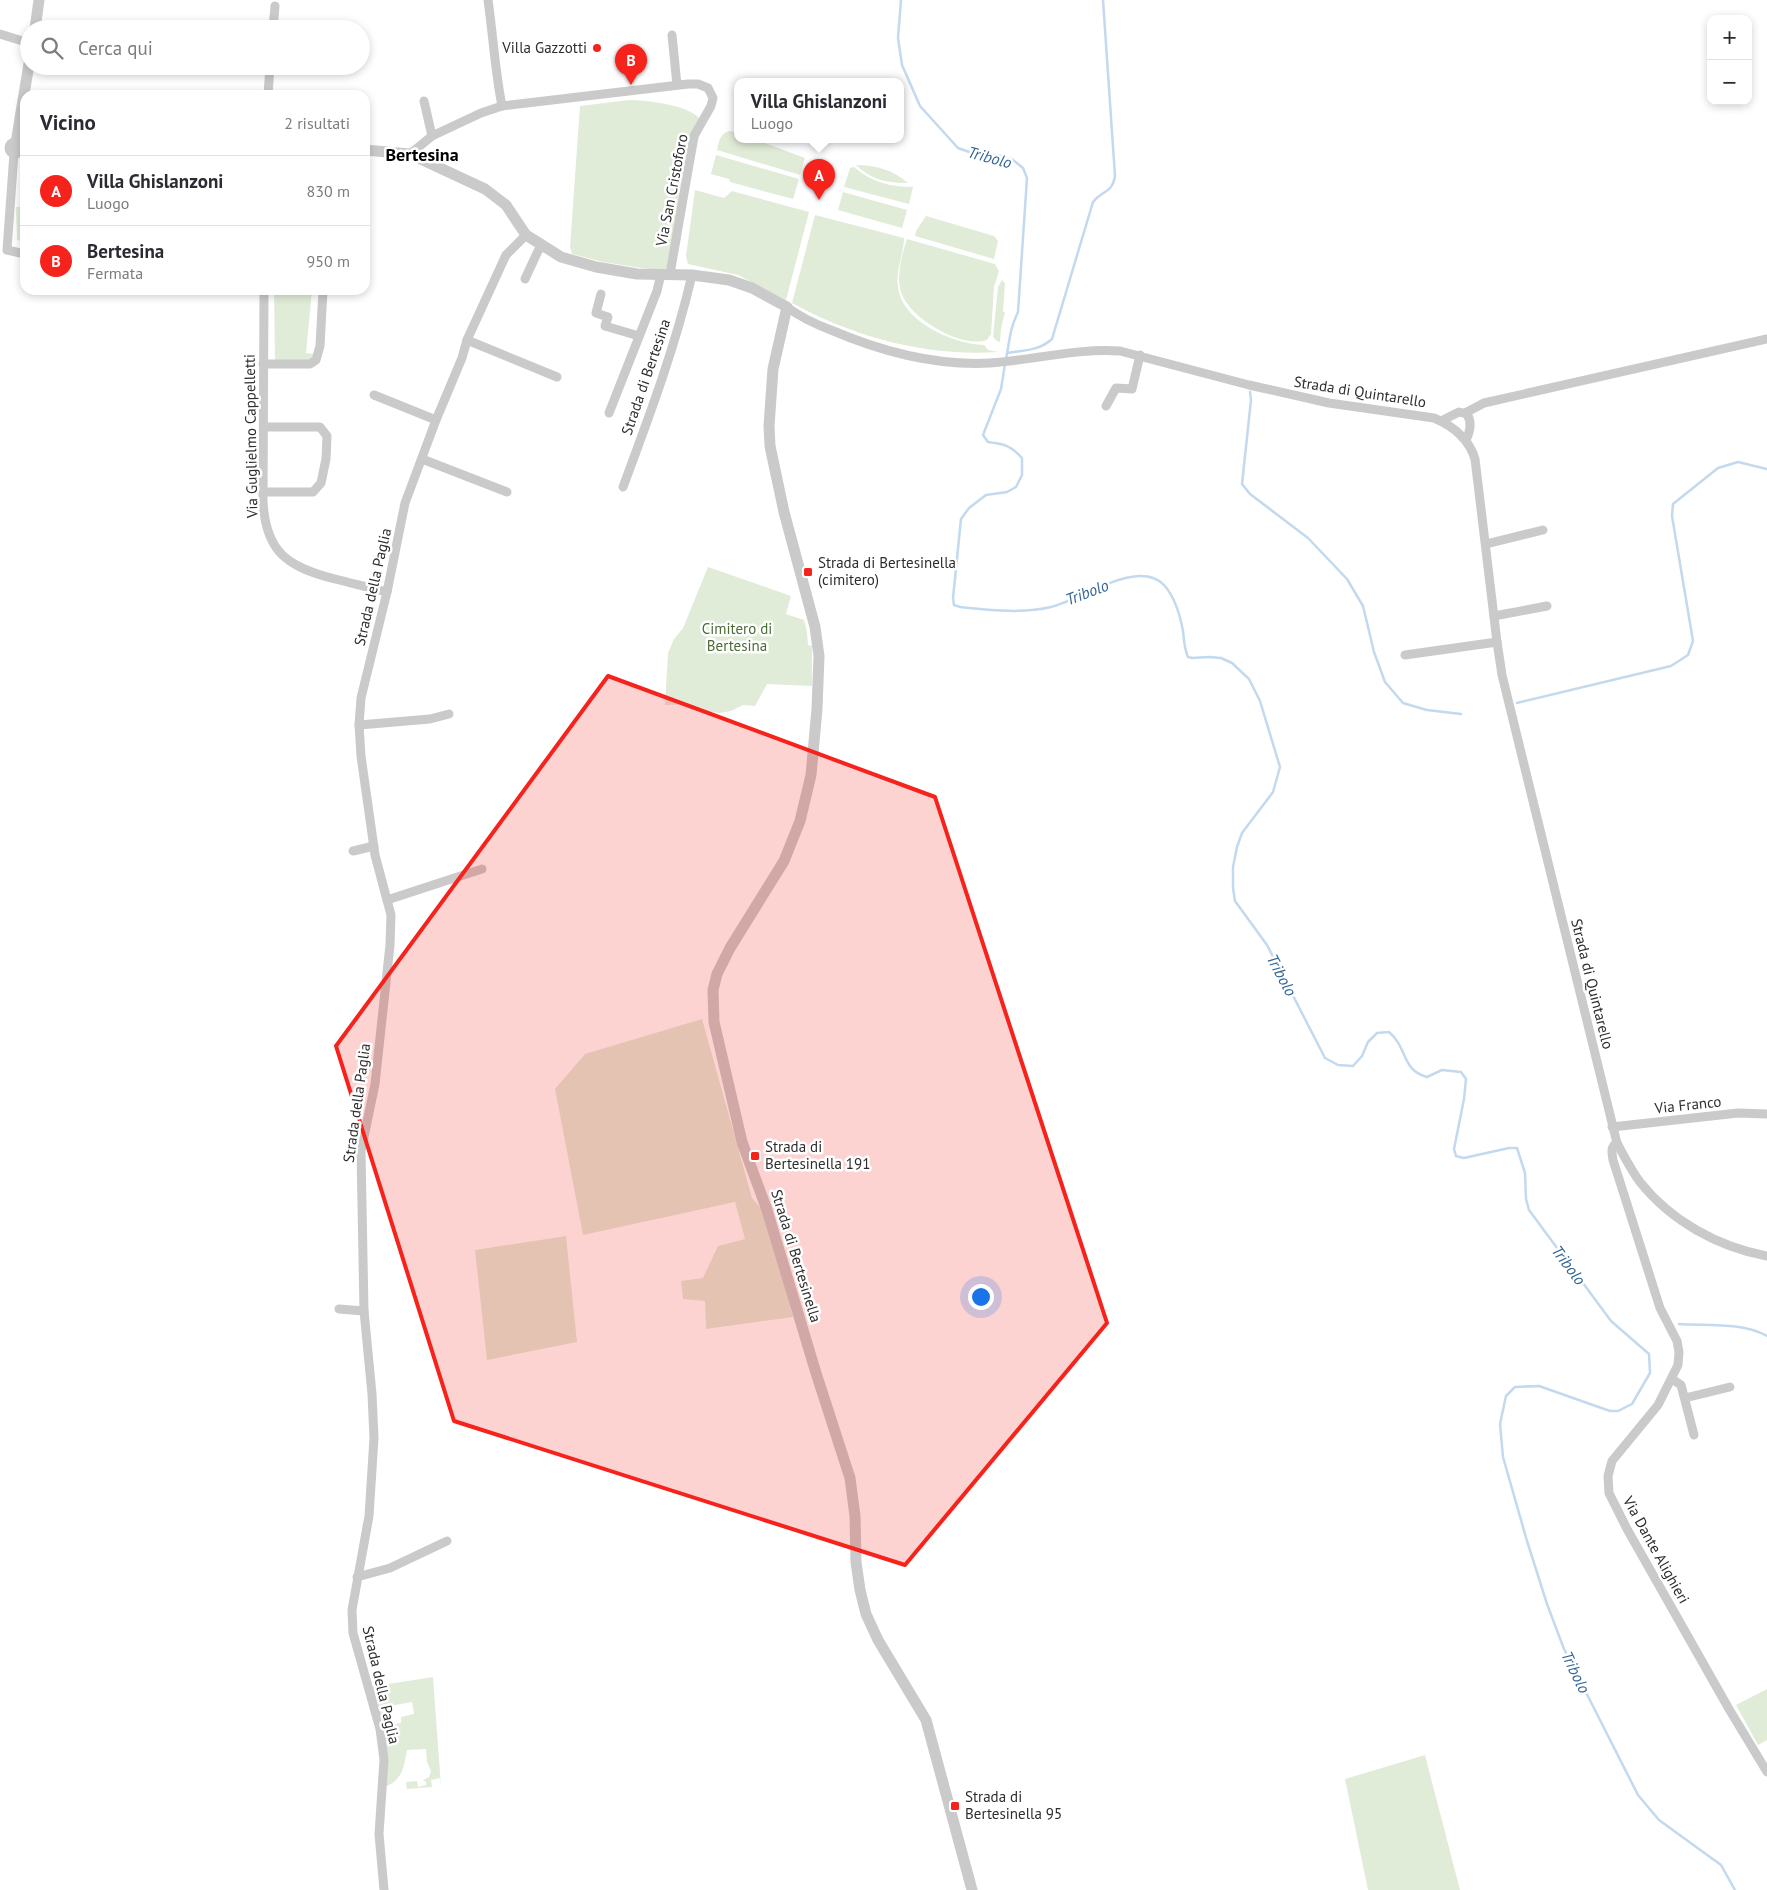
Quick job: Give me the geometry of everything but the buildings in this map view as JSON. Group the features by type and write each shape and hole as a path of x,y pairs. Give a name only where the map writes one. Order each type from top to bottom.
{"street":[{"path":"36,20 39,0"},
{"path":"488,0 494,36 498,88 502,106"},
{"path":"274,20 275,6"},
{"path":"0,34 20,40"},
{"path":"672,36 677,85"},
{"path":"24,90 27,75"},
{"path":"268,90 269,75"},
{"name":"Via San Cristoforo","path":"410,154 432,136 481,113 502,106 677,85 698,84 708,88 713,98 711,106 694,136 665,274"},
{"path":"424,101 432,136"},
{"path":"20,115 14,149 8,250 20,253"},
{"path":"370,150 410,154 485,189 506,204 526,235 561,257 596,268 637,274 692,275 743,284 787,307"},
{"name":"Strada della Paglia","path":"384,1890 379,1834 384,1760 380,1729 353,1633 352,1610 369,1516 374,1438 364,1311 361,1151 375,1084 390,945 391,914 374,846 361,756 359,725 361,698 387,592 405,503 436,420 462,358 467,340 506,255 526,235"},
{"path":"525,279 538,250 542,246"},
{"name":"Strada di Bertesina","path":"609,413 665,274"},
{"name":"Strada di Bertesina","path":"623,487 668,363 692,275"},
{"name":"Strada di Bertesina","path":"602,294 596,313 608,316 605,326 640,336"},
{"name":"Via Guglielmo Cappelletti","path":"264,295 264,523 272,540 287,560 308,572 387,592"},
{"path":"264,364 310,364 316,360 320,346 323,295"},
{"name":"Strada di Quintarello","path":"787,307 799,315 839,334 894,352 941,361 1006,361 1099,350 1120,351 1249,385 1329,403 1426,416 1453,427 1466,440 1475,459 1496,642 1502,675 1617,1142 1639,1181 1666,1210 1711,1238 1767,1256"},
{"name":"Strada di Bertesinella","path":"787,307 772,369 769,426 770,446 784,512 815,627 819,656 817,709 811,775 800,821 784,861 730,948 717,974 713,990 714,1022 742,1142 767,1210 850,1478 855,1516 856,1562 866,1614 878,1640 926,1720 972,1890"},
{"path":"1465,413 1476,405 1484,403 1767,339"},
{"path":"467,340 558,377"},
{"path":"1106,406 1116,388 1132,389 1140,355"},
{"path":"374,395 436,420"},
{"path":"1441,421 1452,414 1465,413 1469,417 1470,423 1466,440"},
{"path":"263,492 313,492 321,483 326,459 326,436 320,427 264,427"},
{"path":"422,459 507,492"},
{"path":"1486,544 1543,530"},
{"path":"1494,616 1547,606"},
{"path":"1405,655 1496,642"},
{"path":"359,725 423,720 449,714"},
{"path":"353,851 374,846"},
{"path":"387,900 482,869"},
{"name":"Via Franco","path":"1612,1127 1738,1113 1767,1114"},
{"name":"Via Dante Alighieri","path":"1617,1142 1612,1148 1613,1160 1660,1308 1678,1346 1678,1365 1658,1405 1612,1461 1608,1476 1609,1493 1627,1529 1767,1772"},
{"path":"339,1309 364,1311"},
{"path":"1672,1378 1681,1384 1694,1435"},
{"path":"1685,1398 1730,1387"},
{"path":"357,1577 390,1568 447,1541"}],"highlighted area":[{"path":"608,676 935,797 1107,1323 905,1565 454,1421 336,1046"}],"green space":[{"path":"629,100 657,102 690,111 702,122 672,266 662,270 603,262 572,254 570,247 580,106"},
{"path":"727,132 734,132 734,143 765,143 805,158 800,175 717,150 719,141"},
{"path":"716,155 799,179 793,199 730,182 729,179 711,174"},
{"path":"856,165 884,169 908,183 880,180 867,174"},
{"path":"854,167 882,183 913,187 909,204 844,187 850,168"},
{"path":"695,190 724,198 732,191 809,212 786,300 738,275 688,264 686,256"},
{"path":"843,192 907,210 902,228 838,210"},
{"path":"16,207 20,207 20,241 17,240"},
{"path":"815,215 904,238 897,281 902,300 909,311 931,329 958,340 984,345 988,350 998,352 971,353 945,351 918,348 892,342 840,326 792,303"},
{"path":"926,216 994,236 998,241 994,259 915,236 916,231"},
{"path":"907,239 995,264 999,271 994,287 991,334 987,340 976,342 950,336 925,321 906,302 901,292 899,272"},
{"path":"1002,280 1005,283 1003,312 1005,312 1000,342 993,337 998,287"},
{"path":"274,295 312,295 306,353 314,354 310,361 275,361"},
{"name":"Cimitero di Bertesina","path":"708,567 791,596 786,614 804,620 808,645 812,646 812,686 767,684 755,706 743,705 731,711 719,713 703,711 689,704 665,705 668,653 674,639 683,628"},
{"path":"702,1019 752,1198 766,1214 793,1317 706,1329 705,1301 683,1299 681,1281 703,1278 718,1246 745,1239 735,1202 583,1235 555,1089 585,1054"},
{"path":"566,1236 577,1342 487,1360 475,1250"},
{"path":"433,1677 441,1786 440,1778 431,1780 432,1787 407,1789 406,1782 417,1781 418,1787 426,1785 426,1782 423,1780 429,1777 431,1771 427,1762 426,1749 407,1750 404,1767 400,1776 387,1786 387,1761 383,1726 401,1723 401,1717 414,1714 412,1702 390,1706 392,1719 382,1723 369,1687"},
{"path":"1767,1689 1767,1740 1758,1745 1736,1705"},
{"path":"1425,1755 1460,1890 1368,1890 1345,1779"}],"waterway":[{"name":"Tribolo","path":"901,0 898,38 902,65 920,106 958,148 972,153 1002,156 1013,160 1023,168 1027,178 1018,312 1011,330 1006,359"},
{"path":"1007,353 1037,348 1052,339 1093,202 1109,189 1114,182 1103,0"},
{"name":"Tribolo","path":"1005,364 1001,389 983,435 988,442 1006,446 1014,450 1022,458 1022,475 1016,487 1007,492 986,495 969,508 961,519 953,598 954,605 994,610 1040,609 1063,603 1124,578 1139,576 1153,578 1164,585 1179,613 1188,657 1221,658 1232,663 1249,679 1260,701 1280,767 1273,792 1242,833 1237,847 1233,867 1235,901 1267,945 1325,1058 1338,1065 1353,1066 1362,1056 1368,1042 1377,1033 1389,1032 1395,1038 1409,1064 1419,1074 1427,1077 1442,1070 1461,1072 1466,1079 1454,1149 1456,1156 1464,1158 1517,1148 1525,1173 1526,1199 1529,1210 1611,1321 1649,1354 1650,1373 1632,1404 1618,1411 1610,1411 1539,1386 1515,1387 1506,1396 1500,1424 1503,1457 1547,1604 1564,1649 1638,1795 1659,1820 1721,1865 1735,1890"},
{"path":"1250,392 1251,400 1242,484 1250,494 1308,538 1347,579 1363,606 1374,652 1385,682 1403,703 1427,710 1461,714"},
{"path":"1517,703 1671,666 1688,655 1693,641 1672,516 1673,504 1718,468 1738,462 1767,469"},
{"path":"1679,1324 1724,1325 1747,1328 1767,1336"}],"place":[{"name":"Villa Gazzotti","path":"597,48"},
{"name":"Bertesina","path":"631,85"},
{"name":"Villa Ghislanzoni","path":"819,200"},
{"name":"Strada di Bertesinella (cimitero)","path":"808,572"},
{"name":"Strada di Bertesinella 191","path":"755,1156"},
{"name":"Strada di Bertesinella 95","path":"955,1806"}],"district":[{"name":"Bertesina","path":"422,155"}]}
